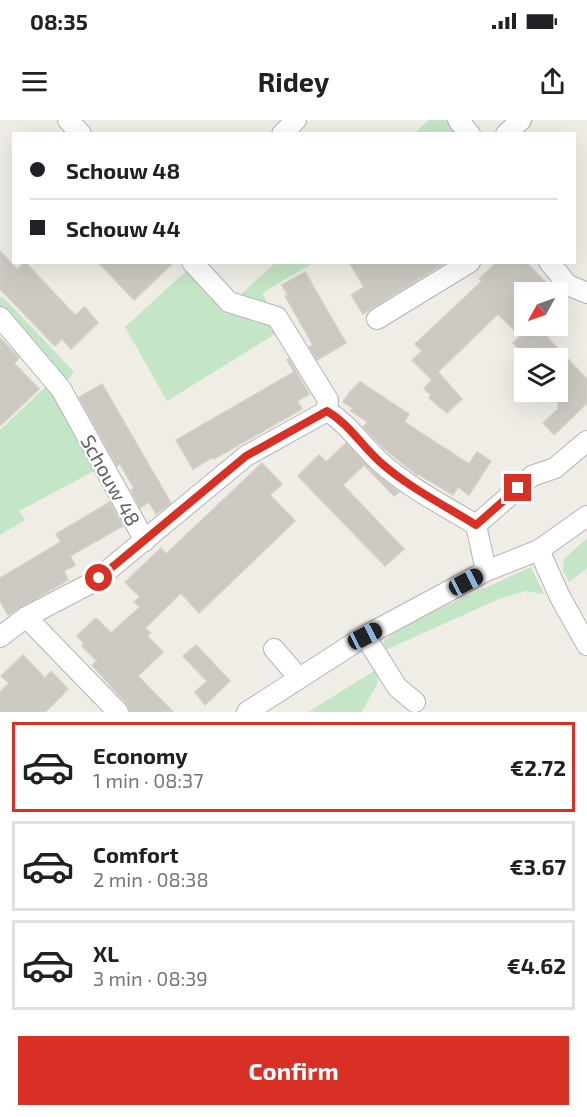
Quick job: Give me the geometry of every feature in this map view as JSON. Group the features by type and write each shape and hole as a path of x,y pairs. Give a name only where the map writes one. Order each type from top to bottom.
{"street":[{"path":"68,120 79,132"},
{"path":"284,132 296,120"},
{"path":"458,120 468,132"},
{"path":"508,132 521,120"},
{"path":"194,264 229,302 277,317 328,400 327,411"},
{"path":"377,320 467,264"},
{"path":"551,264 568,285 587,293"},
{"name":"Schouw 48","path":"0,637 26,617 95,581 145,542 61,389 3,325"},
{"path":"327,411 340,419 380,462 407,483 476,525 486,571"},
{"path":"145,542 246,456 327,411"},
{"path":"476,525 532,476 555,468 587,441"},
{"path":"248,712 365,636 486,571 539,550 587,516"},
{"path":"539,550 560,597 587,645"},
{"path":"26,617 118,712"},
{"path":"365,636 397,687 415,702"},
{"path":"274,649 299,678"}],"green space":[{"path":"429,120 446,120 457,132 415,132"},
{"path":"194,264 234,301 274,264 311,264 262,293 282,330 167,401 125,327"},
{"path":"2,296 74,372 56,395 96,470 19,511 25,520 0,535 0,430 54,379 0,320 0,298"},
{"path":"587,538 587,568 569,582 563,571 564,559"},
{"path":"531,567 544,594 526,591 499,599 383,651 384,640 413,621"},
{"path":"376,670 378,682 362,712 308,712"}],"building":[{"path":"0,251 17,269 23,264 27,264 75,315 85,307 98,323 71,349 62,339 55,346 0,289"},
{"path":"100,264 172,264 134,300"},
{"path":"350,264 443,264 363,314 351,295 364,287"},
{"path":"495,264 528,264 545,282 514,282 514,330 498,314 438,372 462,399 447,413 429,398 431,395 424,389 436,374 431,379 412,360 422,351 415,344 482,281 479,279"},
{"path":"305,272 346,343 317,360 309,347 313,345 285,296 288,295 282,285"},
{"path":"520,336 548,336 557,348 518,348 513,343"},
{"path":"0,338 19,358 14,363 39,389 0,426"},
{"path":"289,359 309,394 297,401 302,409 193,469 176,440 294,372 287,360"},
{"path":"568,359 587,379 587,403 554,435 543,423 558,409 558,402 568,402"},
{"path":"360,382 409,414 404,422 469,464 477,452 491,461 469,495 458,487 453,495 417,475 382,447 363,427 368,422 351,411 353,408 343,402"},
{"path":"102,384 171,503 156,514 149,502 140,508 131,490 134,488 120,464 117,466 79,397"},
{"path":"346,443 372,471 399,492 394,496 364,465 343,485 404,549 385,566 298,476 319,455 326,462"},
{"path":"262,463 282,484 270,495 295,521 199,613 181,593 145,628 150,633 147,636 163,652 138,676 173,712 130,712 127,704 92,665 97,661 82,646 84,644 77,636 96,618 111,633 140,607 134,602 140,597 125,582 161,548 166,554"},
{"path":"110,502 123,526 70,556 75,565 64,571 68,580 8,615 0,601 0,578 61,542 56,534"},
{"path":"196,645 230,681 205,705 195,692 207,681 183,656"},
{"path":"23,655 45,678 51,671 68,689 45,712 0,712 0,692 9,683 1,676"}],"route":[{"path":"99,578 246,456 327,411 340,419 380,462 407,483 476,525 518,488"}]}
